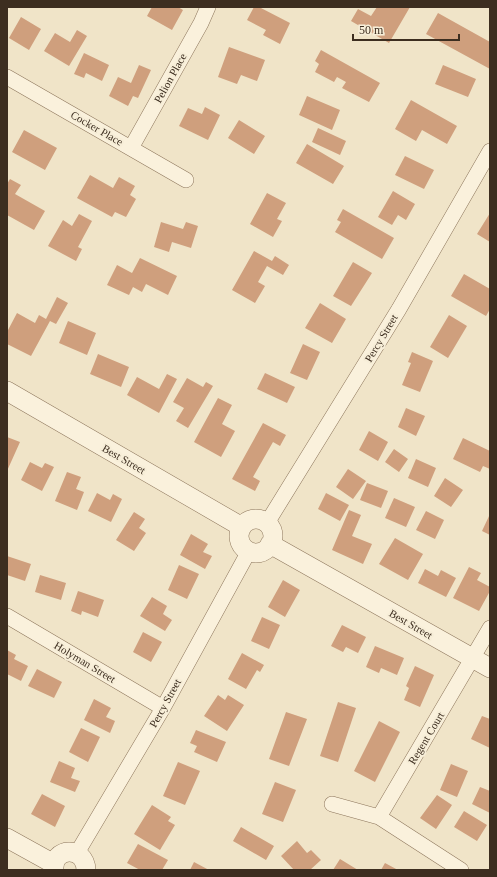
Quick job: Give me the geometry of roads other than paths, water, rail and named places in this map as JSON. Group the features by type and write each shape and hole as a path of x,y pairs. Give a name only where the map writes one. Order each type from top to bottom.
{"street":[{"name":"Pelion Place","path":"131,148 201,23 208,7"},
{"name":"Cocker Place","path":"7,77 186,180"},
{"name":"Percy Street","path":"267,523 399,309 490,151"},
{"name":"Best Street","path":"7,391 242,527"},
{"path":"256,519 267,523 271,527 273,538 265,550 260,552 249,551 241,542 240,537 242,527 246,523 256,519"},
{"name":"Best Street","path":"270,544 490,668"},
{"name":"Percy Street","path":"77,853 163,708 249,551"},
{"name":"Holyman Street","path":"7,616 163,708"},
{"name":"Regent Court","path":"379,817 490,628"},
{"path":"332,804 379,817 461,870"},
{"path":"7,838 54,867 58,856 67,852 77,853 86,864 86,870"}]}
